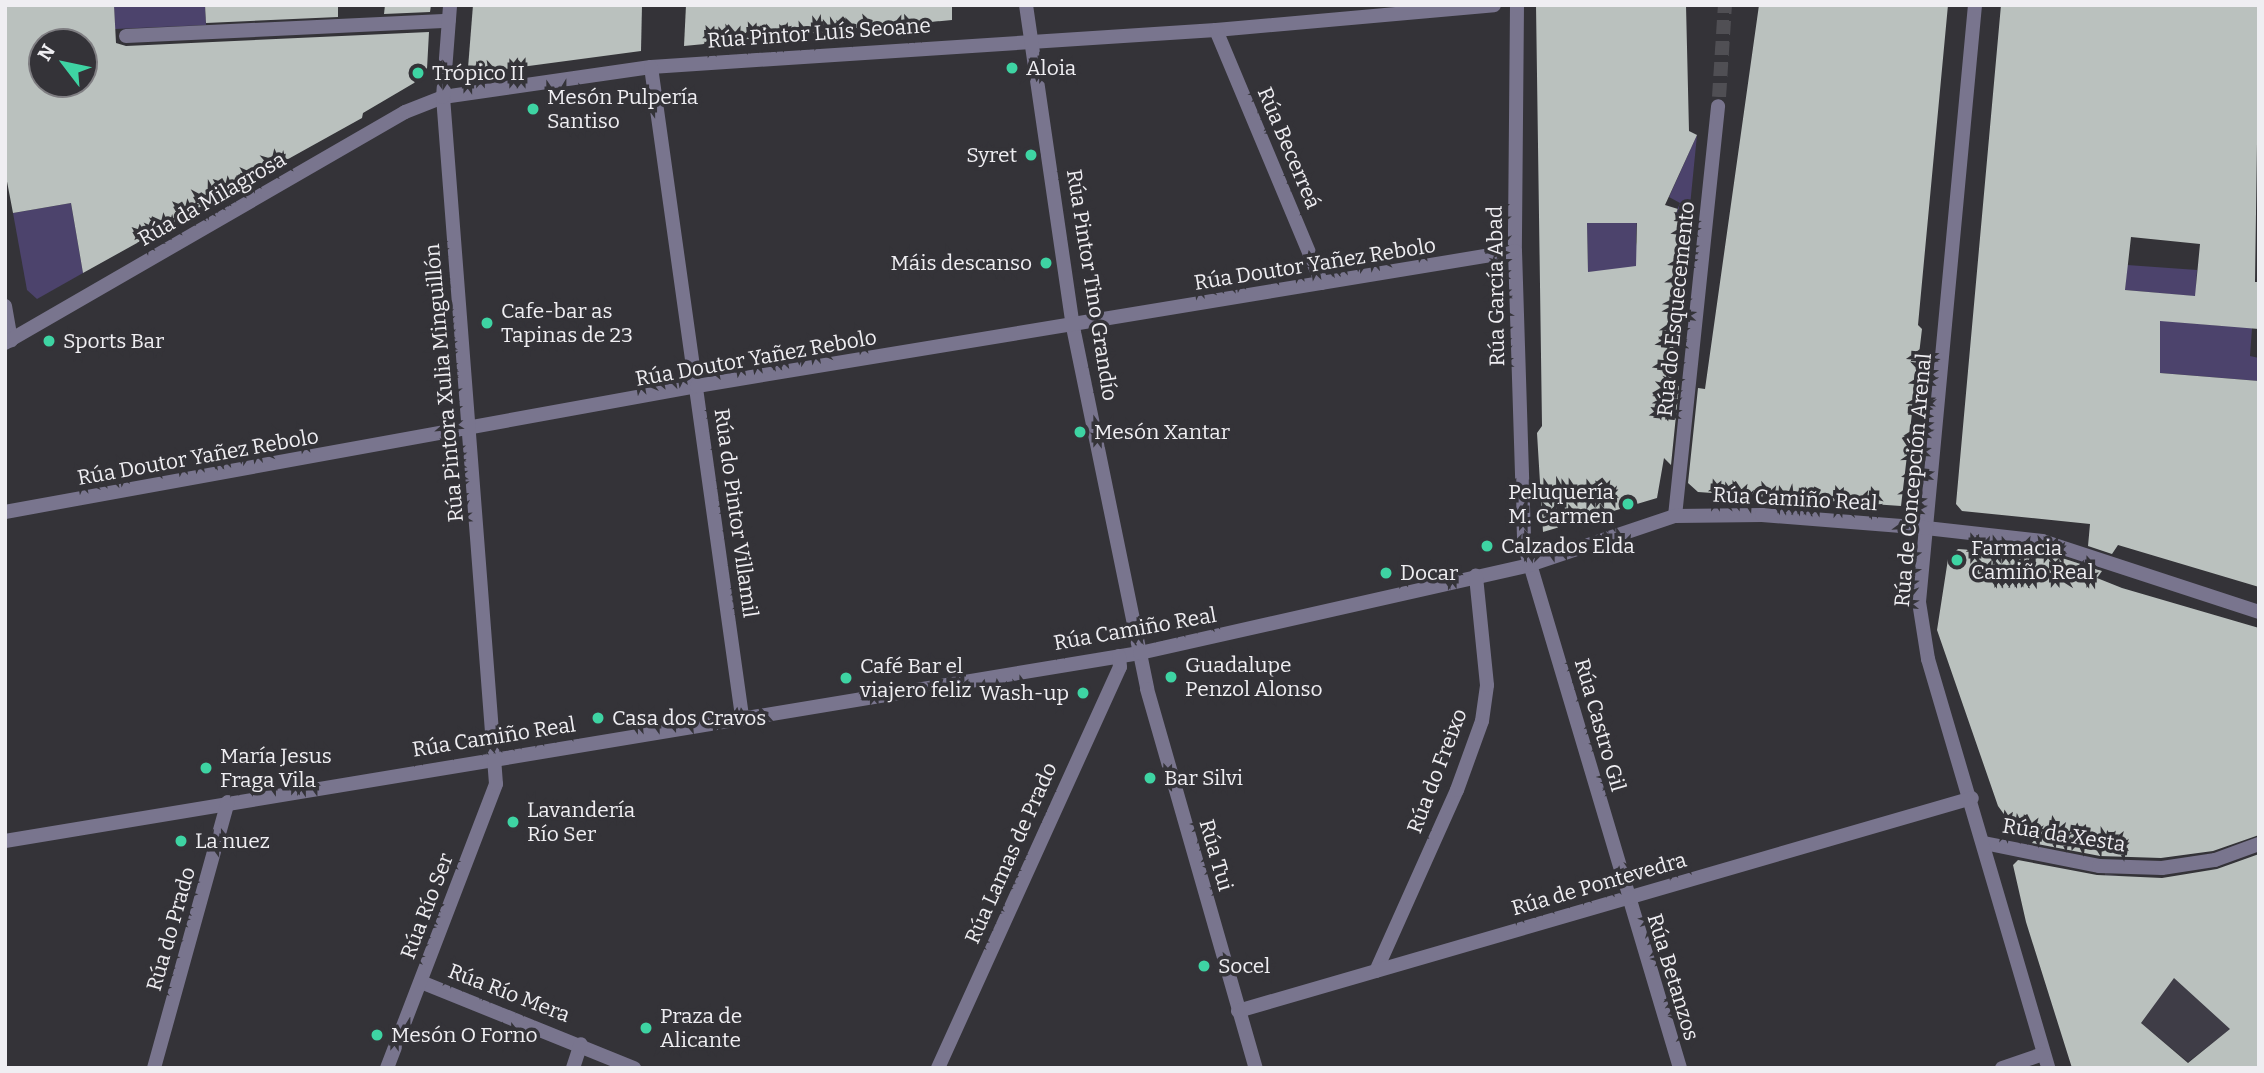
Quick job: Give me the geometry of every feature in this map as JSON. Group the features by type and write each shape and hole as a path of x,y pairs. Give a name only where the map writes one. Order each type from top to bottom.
{"street":[{"name":"Rúa Pintora Xulia Minguillón","path":"450,5 443,97 468,430 497,758"},
{"name":"Rúa Pintor Tino Grandío","path":"1026,5 1073,327 1140,653"},
{"name":"Rúa Pintor Luís Seoane","path":"443,97 651,67 1031,39 1216,30 1494,5"},
{"name":"Rúa García Abad","path":"1517,5 1515,251 1524,544 1529,565"},
{"name":"Rúa de Concepción Arenal","path":"1975,5 1919,601 1928,659 1972,798 2045,1061"},
{"path":"126,36 449,21"},
{"name":"Rúa Becerreá","path":"1216,30 1322,283"},
{"name":"Rúa do Pintor Villamil","path":"651,67 742,716"},
{"name":"Rúa da Milagrosa","path":"8,341 405,112 443,97"},
{"name":"Rúa do Esquecemento","path":"1675,516 1718,106"},
{"name":"Rúa Doutor Yañez Rebolo","path":"5,512 468,430 697,386 1073,327 1515,251"},
{"path":"5,306 8,341"},
{"name":"Rúa Camiño Real","path":"5,841 742,716 1140,653 1529,565 1675,516 1762,514 2042,541 2259,612"},
{"name":"Rúa Castro Gil","path":"1529,565 1628,898"},
{"name":"Rúa do Freixo","path":"1376,971 1457,790 1482,721 1487,685 1476,576"},
{"name":"Rúa Tui","path":"1140,653 1256,1068"},
{"name":"Rúa Lamas de Prado","path":"937,1068 1120,667 1119,656"},
{"name":"Rúa Río Ser","path":"387,1068 496,785 497,758"},
{"name":"Rúa de Pontevedra","path":"1238,1011 1972,798"},
{"name":"Rúa do Prado","path":"154,1068 228,802"},
{"name":"Rúa da Xesta","path":"1984,843 2099,866 2162,868 2215,860 2259,844"},
{"name":"Rúa Betanzos","path":"1628,898 1680,1068"},
{"name":"Rúa Río Mera","path":"421,982 581,1044"},
{"path":"573,1068 581,1044 634,1068"},
{"path":"2003,1068 2045,1061"}],"shaded area":[{"path":"114,5 205,5 206,25 115,29"},
{"path":"1697,135 1689,216 1675,215 1680,203 1669,197"},
{"path":"71,203 83,273 37,299 27,290 13,213"},
{"path":"1637,214 1636,242 1643,269 1588,272 1587,223"},
{"path":"2127,265 2197,270 2196,285 2254,301 2250,356 2259,358 2259,381 2160,373 2160,353 2122,317 2223,326 2225,299 2125,290"},
{"path":"2105,873 2127,877 2231,1029 2188,1062 2106,994"}],"building":[{"path":"5,5 114,5 116,43 126,46 429,32 427,69 414,83 363,113 362,118 83,273 71,203 13,213 5,171"},
{"path":"205,5 338,5 338,17 206,23"},
{"path":"385,5 431,5 430,12 384,14"},
{"path":"473,5 642,5 641,51 476,73 468,68"},
{"path":"686,5 952,5 952,20 684,46"},
{"path":"1536,5 1686,5 1689,131 1697,135 1665,205 1678,209 1675,215 1689,216 1672,385 1679,386 1671,465 1664,458 1657,498 1543,532 1537,433 1542,426","holes":["1587,223 1637,223 1636,266 1588,272"]},
{"path":"1759,5 1948,5 1918,325 1922,329 1901,506 1698,492 1688,483 1698,388 1705,389"},
{"path":"2001,5 2259,5 2255,282 2259,282 2259,329 2160,321 2160,373 2259,381 2259,587 2118,545 2112,554 2088,546 2090,524 1962,511 1956,504","holes":["2131,237 2200,244 2195,296 2125,290"]},
{"path":"1958,549 2056,556 2102,571 2097,578 2122,588 2259,628 2259,835 2213,851 2161,858 2100,856 2032,843 2042,831 2006,817 1998,806 1937,630 1948,559"},
{"path":"2259,854 2259,1068 2072,1068 2026,922 2013,865 2018,860 2097,875 2162,878 2217,869","holes":["2174,978 2230,1029 2188,1063 2141,1023"]}],"tunnel":[{"path":"1719,97 1725,5"}],"place":[{"name":"Aloia","path":"1012,68"},
{"name":"Trópico II","path":"418,73"},
{"name":"Mesón Pulpería Santiso","path":"533,109"},
{"name":"Syret","path":"1031,155"},
{"name":"Máis descanso","path":"1046,263"},
{"name":"Cafe-bar as Tapinas de 23","path":"487,323"},
{"name":"Sports Bar","path":"49,341"},
{"name":"Mesón Xantar","path":"1080,432"},
{"name":"Peluquería M. Carmen","path":"1628,504"},
{"name":"Calzados Elda","path":"1487,546"},
{"name":"Farmacia Camiño Real","path":"1957,560"},
{"name":"Docar","path":"1386,573"},
{"name":"Guadalupe Penzol Alonso","path":"1171,677"},
{"name":"Café Bar el viajero feliz","path":"846,678"},
{"name":"Wash-up","path":"1083,693"},
{"name":"Casa dos Cravos","path":"598,718"},
{"name":"María Jesus Fraga Vila","path":"206,768"},
{"name":"Bar Silvi","path":"1150,778"},
{"name":"Lavandería Río Ser","path":"513,822"},
{"name":"La nuez","path":"181,841"},
{"name":"Socel","path":"1204,966"},
{"name":"Praza de Alicante","path":"646,1028"},
{"name":"Mesón O Forno","path":"377,1035"}]}
